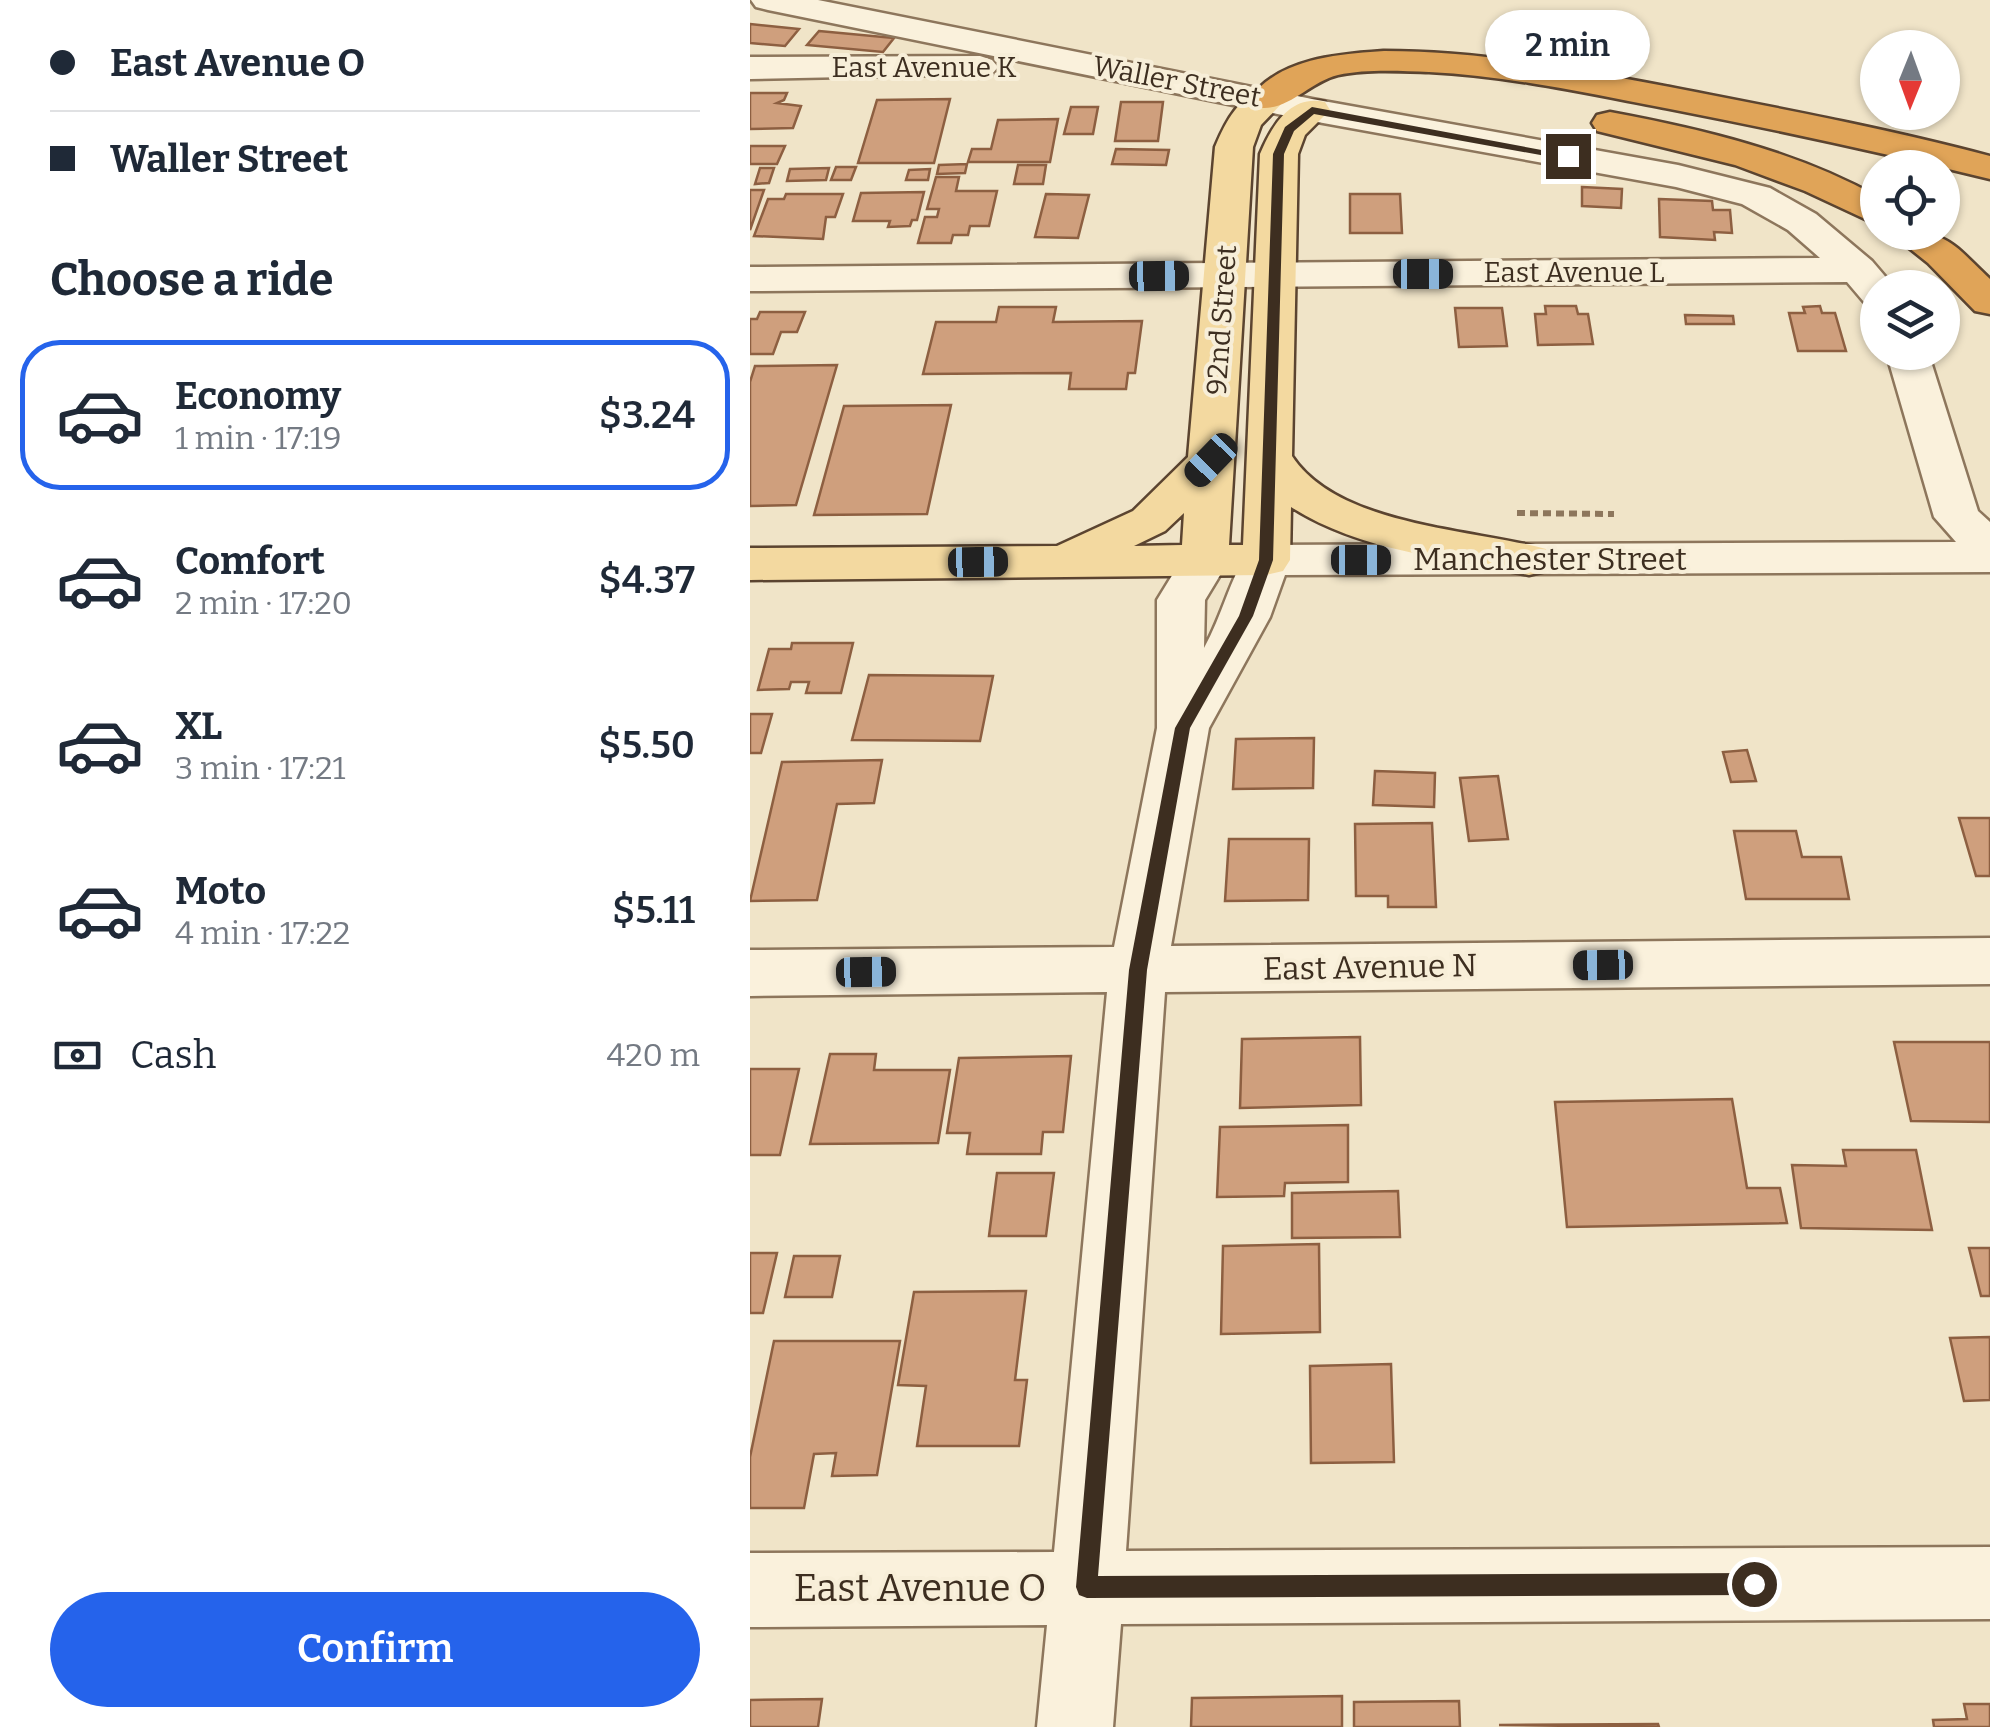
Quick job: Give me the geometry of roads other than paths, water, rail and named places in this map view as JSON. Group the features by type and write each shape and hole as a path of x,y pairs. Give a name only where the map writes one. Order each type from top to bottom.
{"highway":[{"path":"1268,99 1293,81 1339,64 1411,61 1483,66 1802,123 1918,147 1990,168"},
{"path":"1312,110 1364,94 1496,102"},
{"path":"1570,116 1645,128 1750,158 1860,202"},
{"path":"1935,250 1990,302"}],"main road":[{"name":"92nd Street","path":"1204,562 1234,147 1244,121 1268,99"},
{"name":"92nd Street","path":"1266,560 1279,154 1289,130 1312,110"},
{"path":"1269,456 1290,486 1332,509 1380,527 1530,560"},
{"path":"1054,562 1148,522 1211,460"},
{"name":"Manchester Street","path":"750,564 1266,560"}],"street":[{"name":"Waller Street","path":"768,0 1312,110 1678,176 1756,196 1802,222 1860,275"},
{"name":"East Avenue K","path":"750,68 1098,66"},
{"name":"East Avenue L","path":"750,280 1275,275 1860,282"},
{"path":"1912,370 1957,517 1990,548"},
{"name":"Manchester Street","path":"1266,560 1990,557"},
{"name":"92nd Street","path":"1183,728 1246,616 1266,560"},
{"name":"92nd Street","path":"1075,1727 1138,970 1183,728 1179,647 1182,600 1204,562"},
{"name":"East Avenue N","path":"750,973 1990,961"},
{"name":"East Avenue O","path":"750,1590 1990,1583"}]}
